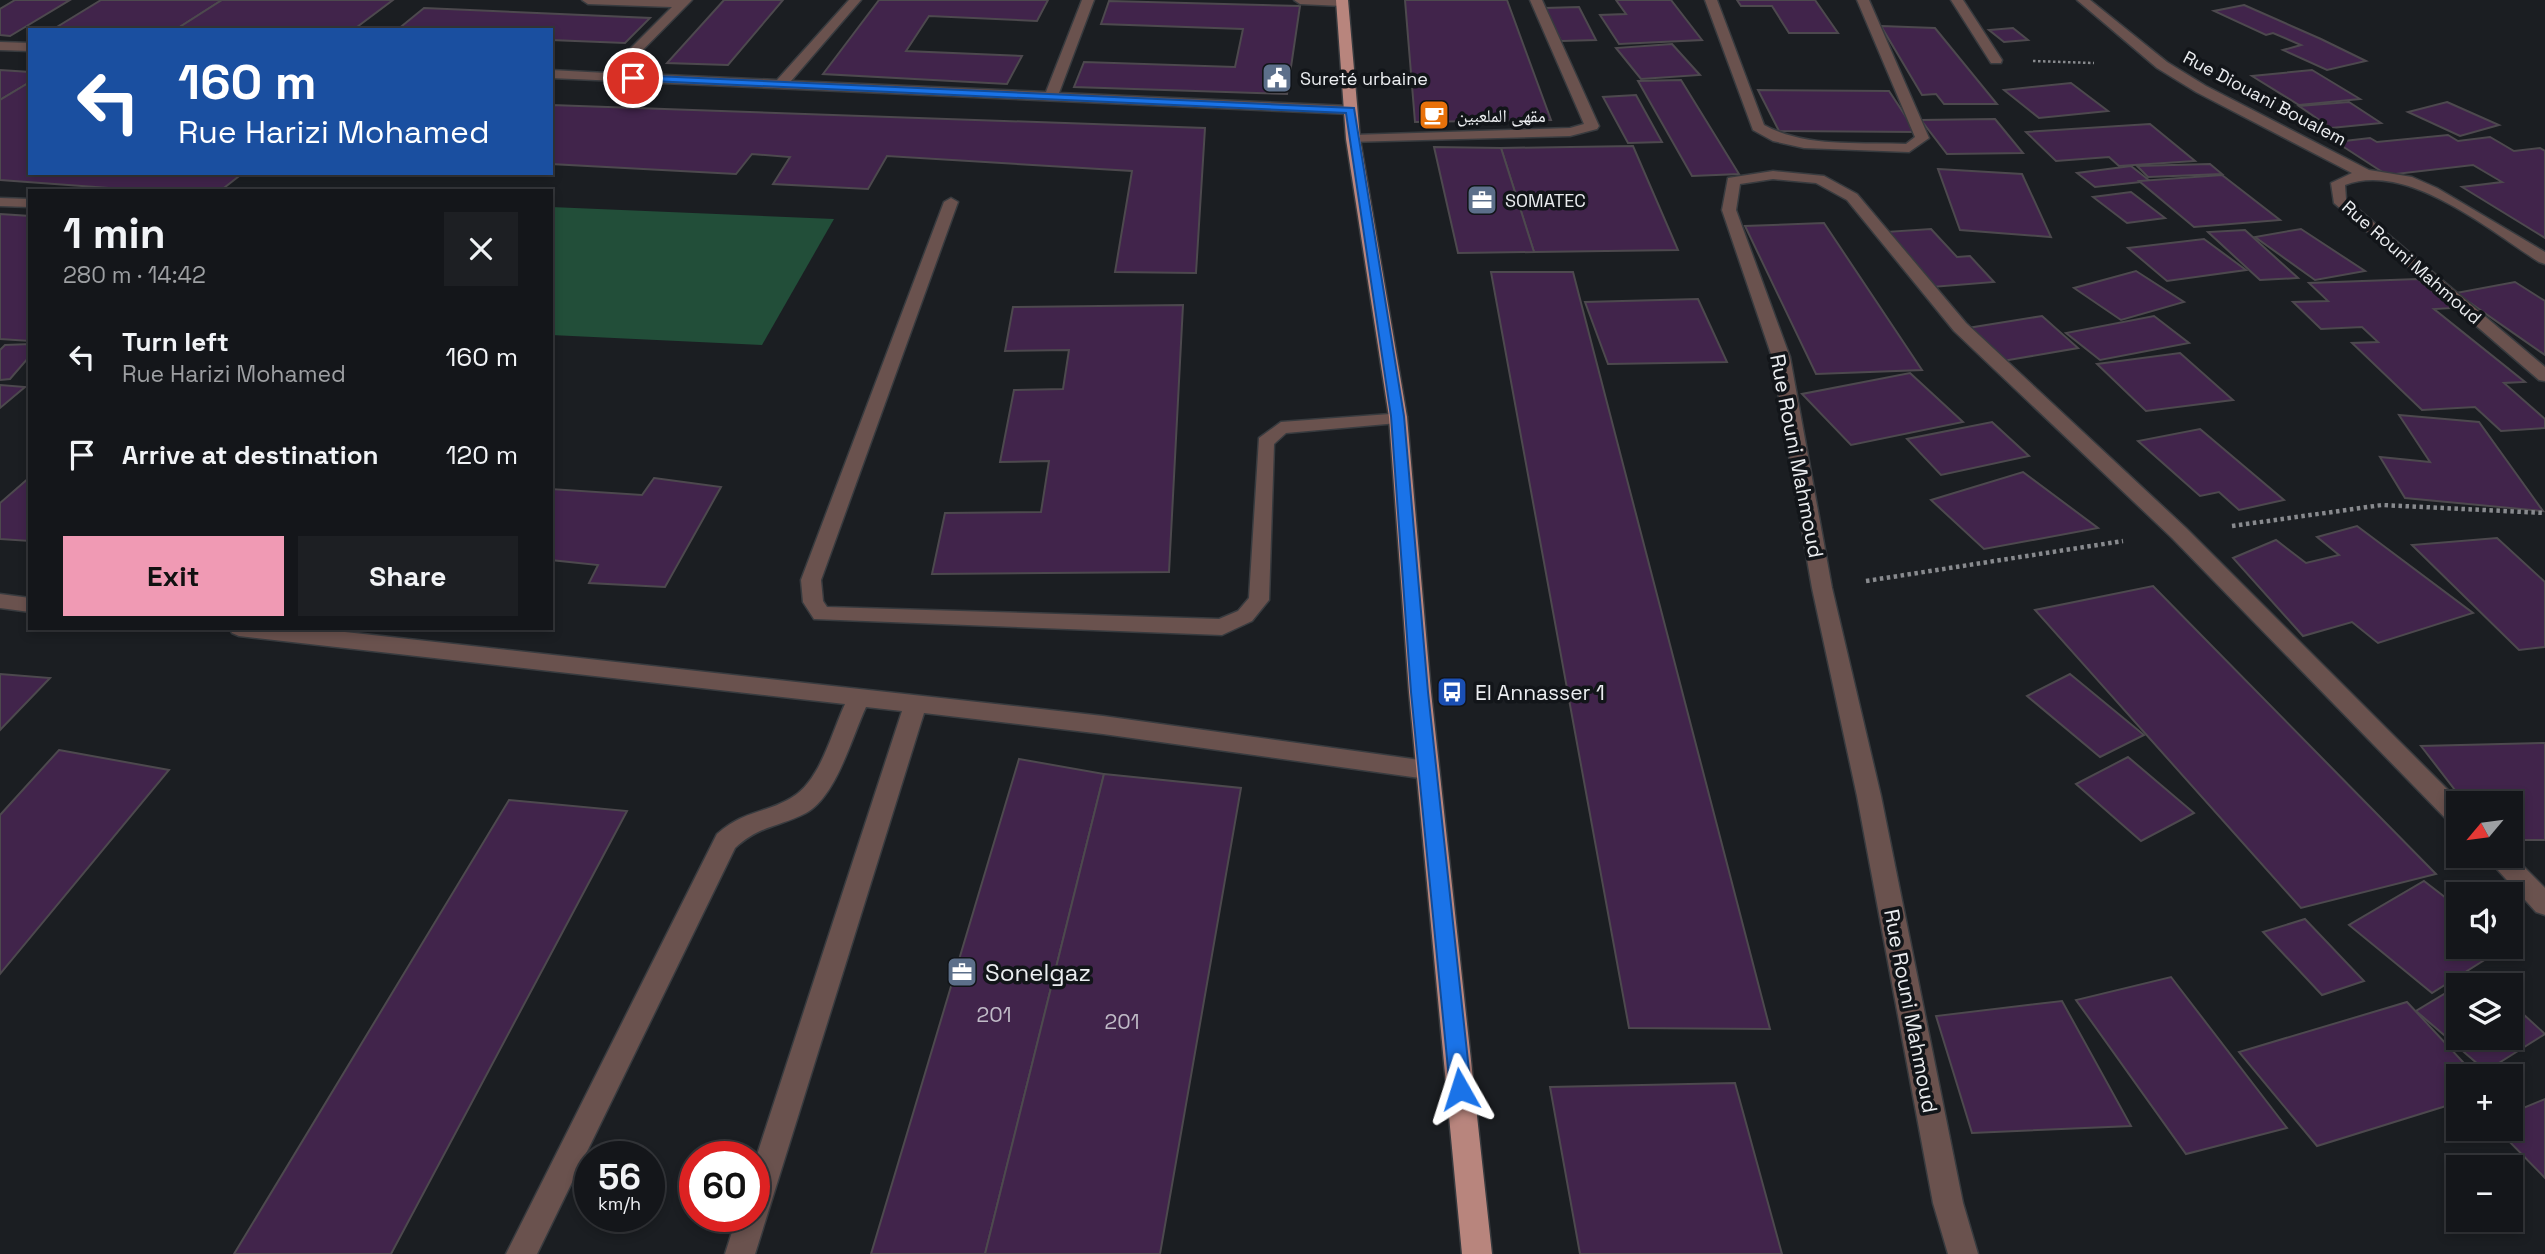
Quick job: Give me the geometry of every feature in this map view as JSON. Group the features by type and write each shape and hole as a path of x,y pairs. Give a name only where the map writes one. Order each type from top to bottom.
{"main road":[{"path":"1342,1 1353,139 1398,416 1427,770 1478,1254"}],"street":[{"path":"588,0 684,2"},
{"path":"780,85 855,0"},
{"path":"1051,97 1088,0"},
{"path":"1300,0 1342,1"},
{"path":"1353,139 1570,132 1592,126 1536,0"},
{"path":"1711,0 1758,127 1778,138 1804,144 1909,148 1922,138 1863,0"},
{"path":"1957,0 1996,61"},
{"name":"Rue Diouani Boualem","path":"2083,0 2162,65 2201,89 2366,174"},
{"path":"609,77 684,2"},
{"path":"0,46 28,47"},
{"path":"553,74 1350,110"},
{"name":"Rue Rouni Mahmoud","path":"2545,260 2445,198 2408,181 2366,174 2338,183 2339,200 2545,376"},
{"name":"Rue Rouni Mahmoud","path":"1963,1254 1948,1203 1869,796 1822,588 1781,357 1729,210 1732,181 1773,175 1819,179 1852,197 1960,327 2179,533 2446,804"},
{"path":"0,202 28,203"},
{"path":"951,202 811,580 813,602 821,614 1222,627 1245,616 1259,600 1265,442 1281,428 1398,416"},
{"path":"0,601 28,605"},
{"path":"256,630 915,706 1103,724 1427,770"},
{"path":"521,1254 726,841 743,826 798,806 816,793 858,699"},
{"path":"770,1160 915,706"},
{"path":"2509,868 2545,904"},
{"path":"740,1254 747,1232"}],"path":[{"path":"1996,61 2162,65"}],"green space":[{"path":"553,207 834,219 762,345 553,335"}],"building":[{"path":"15,0 70,0 10,36 0,35 0,9"},
{"path":"101,0 222,0 178,28 55,28"},
{"path":"222,0 393,0 356,28 178,28"},
{"path":"724,0 783,0 728,65 667,63"},
{"path":"879,0 1048,0 1037,21 929,16 906,51 1022,56 1007,84 823,74"},
{"path":"1405,0 1507,0 1551,120 1415,122"},
{"path":"1616,0 1671,0 1702,40 1619,44 1600,15 1626,14"},
{"path":"1737,0 1815,0 1838,33 1789,33 1772,6 1741,6"},
{"path":"1109,1 1300,6 1287,94 1074,87 1084,62 1235,67 1243,29 1101,24"},
{"path":"2244,5 2366,61 2327,70 2283,50 2301,45 2273,33 2266,35 2214,11"},
{"path":"1579,7 1596,40 1561,41 1545,8"},
{"path":"424,8 650,18 625,43 553,40 553,28 399,28"},
{"path":"1881,26 1935,28 1997,104 1944,104 1936,94 1922,95"},
{"path":"2013,28 2028,40 2004,42 1989,30"},
{"path":"1672,44 1700,75 1641,79 1616,48"},
{"path":"0,70 28,72 28,83 0,100"},
{"path":"2312,70 2360,99 2299,105 2252,76"},
{"path":"1681,80 1739,174 1692,176 1638,81"},
{"path":"28,83 28,175 240,175 223,189 123,189 0,180 0,100"},
{"path":"2071,83 2108,111 2039,118 2004,90"},
{"path":"1758,90 1889,91 1916,132 1779,131"},
{"path":"1636,95 1662,142 1628,143 1603,97"},
{"path":"2349,102 2381,123 2331,128 2299,106"},
{"path":"2447,102 2499,125 2460,136 2408,112"},
{"path":"553,105 1205,128 1196,273 1115,272 1132,171 887,156 868,189 773,184 790,157 752,154 736,174 553,164"},
{"path":"1995,119 2023,153 1947,154 1921,120"},
{"path":"2150,124 2195,161 2119,166 2109,157 2056,161 2026,132"},
{"path":"2448,135 2458,141 2490,137 2514,151 2540,148 2545,151 2545,238 2462,187 2502,182 2473,165 2387,175 2336,142 2370,138 2377,142"},
{"path":"1633,146 1678,250 1534,252 1501,148"},
{"name":"SOMATEC","path":"1434,147 1501,148 1534,252 1458,253"},
{"path":"2210,164 2222,174 2148,177 2137,166"},
{"path":"2131,166 2150,181 2095,187 2077,173"},
{"path":"1938,169 2022,174 2051,237 1960,230"},
{"path":"2222,175 2280,220 2194,227 2139,181"},
{"path":"2131,192 2165,218 2127,223 2093,197"},
{"path":"0,214 28,216 28,341 0,339"},
{"path":"1824,223 1922,370 1816,374 1745,226"},
{"path":"1931,229 1957,257 1970,256 1994,282 1932,287 1885,232"},
{"path":"2301,229 2365,271 2315,280 2255,237"},
{"path":"2245,230 2298,278 2260,280 2208,232"},
{"path":"2204,239 2246,270 2167,281 2128,248"},
{"path":"2136,271 2184,302 2121,320 2074,288"},
{"path":"1491,272 1573,272 1770,1029 1629,1028"},
{"path":"2418,279 2453,308 2434,309 2525,382 2504,383 2545,419 2545,428 2501,431 2475,407 2422,410 2352,343 2378,342 2362,327 2321,329 2293,302 2328,301 2309,283"},
{"path":"2515,282 2545,301 2545,355 2456,293"},
{"path":"1698,299 1727,362 1608,364 1585,302"},
{"path":"1183,305 1169,572 932,574 945,513 1041,512 1049,461 1000,462 1014,390 1063,389 1069,350 1005,351 1013,307"},
{"path":"2042,316 2078,348 2003,361 1968,328"},
{"path":"2154,316 2189,343 2100,360 2066,333"},
{"path":"28,344 28,358 10,379 0,380 0,350 5,345"},
{"path":"2180,353 2233,400 2146,411 2097,364"},
{"path":"1910,373 1963,422 1851,445 1802,394"},
{"path":"0,385 25,387 0,408"},
{"path":"2399,415 2479,422 2543,511 2405,498 2380,457 2430,462"},
{"path":"1992,422 2029,456 1941,475 1907,439"},
{"path":"2200,429 2284,500 2239,510 2219,492 2200,496 2138,441"},
{"path":"2023,472 2098,528 1984,549 1931,500"},
{"path":"654,478 721,487 665,587 589,583 598,565 553,560 553,489 642,495"},
{"path":"28,479 28,541 0,539 0,503"},
{"path":"2357,526 2473,613 2378,643 2352,622 2303,636 2233,558 2276,540 2306,563 2339,555 2317,537"},
{"path":"2497,538 2545,582 2545,647 2519,650 2412,545"},
{"path":"2153,586 2436,874 2301,908 2035,610"},
{"path":"0,674 50,678 0,730"},
{"path":"2070,674 2144,735 2100,757 2027,696"},
{"path":"2545,743 2545,840 2524,840 2524,791 2456,791 2421,746"},
{"path":"59,750 169,770 0,974 0,815"},
{"path":"2128,757 2194,813 2141,841 2076,784"},
{"path":"1019,759 1104,774 985,1254 871,1254"},
{"path":"1104,774 1241,788 1160,1254 985,1254"},
{"path":"509,800 627,811 391,1254 234,1254"},
{"path":"2424,881 2446,898 2446,959 2486,959 2464,973 2446,973 2446,984 2432,993 2349,925"},
{"path":"2305,919 2364,981 2322,995 2263,932"},
{"path":"2171,977 2287,1128 2186,1154 2076,1000"},
{"path":"2446,993 2446,1037 2416,1011"},
{"path":"2062,1001 2131,1126 1972,1133 1936,1016"},
{"path":"2407,1002 2446,1044 2446,1050 2452,1050 2465,1064 2446,1064 2446,1106 2317,1146 2239,1052"},
{"path":"2523,1014 2545,1034 2523,1048"},
{"path":"2462,1050 2519,1050 2497,1064 2478,1064"},
{"path":"1735,1083 1782,1254 1580,1254 1550,1087"},
{"path":"2545,1099 2545,1178 2509,1141 2523,1141 2523,1108"}],"place":[{"name":"Sureté urbaine","path":"1277,78"},
{"name":"مقهى الملعبين","path":"1434,115"},
{"name":"SOMATEC","path":"1482,200"},
{"name":"El Annasser 1","path":"1452,692"},
{"name":"Sonelgaz","path":"962,972"}],"route":[{"path":"633,78 1350,110 1398,416 1420,692 1460,1089"}]}
